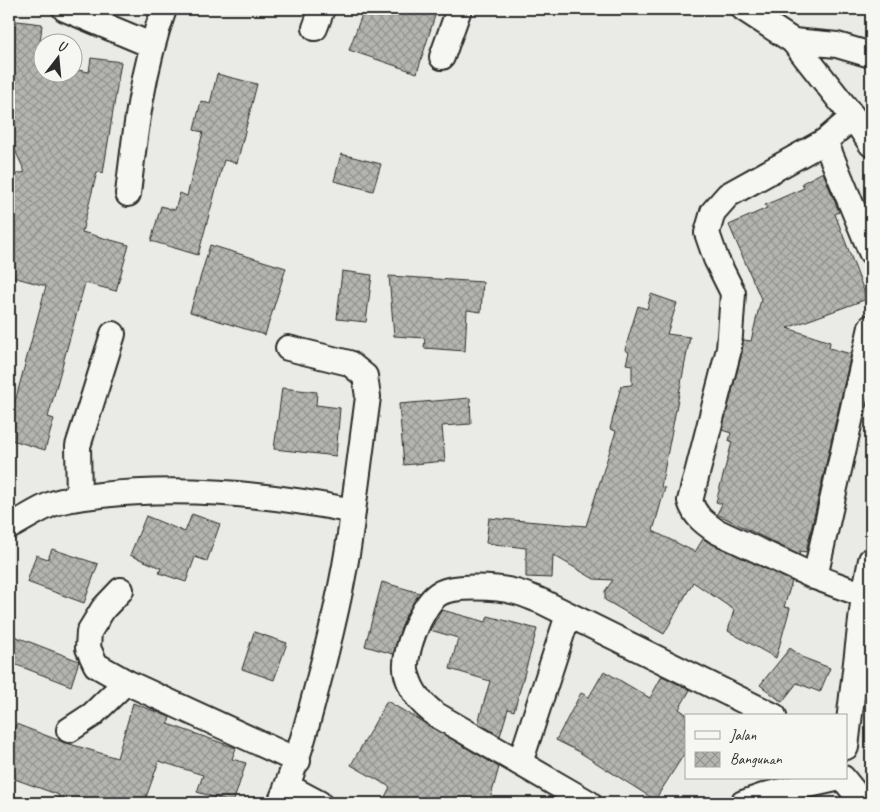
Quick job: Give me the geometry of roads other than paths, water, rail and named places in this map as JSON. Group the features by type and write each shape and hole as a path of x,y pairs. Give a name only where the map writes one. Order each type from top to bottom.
{"street":[{"path":"65,9 151,45"},
{"path":"128,194 134,143 151,45 164,9"},
{"path":"442,57 459,9"},
{"path":"744,9 793,41 853,117 871,144"},
{"path":"793,41 837,45 871,55"},
{"path":"853,117 824,141 728,195 713,212 707,233 716,259 733,293 729,349 690,501 693,511 702,521 716,531 815,577 864,595"},
{"path":"824,141 871,252"},
{"path":"815,577 871,327"},
{"path":"79,497 78,446 114,334"},
{"path":"288,348 349,362 365,376 368,397 341,586 298,761 283,795 319,803"},
{"path":"9,527 53,504 79,497 120,493 206,492 277,498 353,511"},
{"path":"848,742 861,712 864,595 871,560"},
{"path":"589,803 436,714 421,703 406,673 411,641 421,615 437,595 461,588 514,591 541,601 770,714"},
{"path":"121,590 103,609 89,632 88,648 96,665 126,682 298,761"},
{"path":"520,763 568,615"},
{"path":"69,730 92,715 126,682"},
{"path":"743,803 769,794 833,780"},
{"path":"844,780 863,803"}]}
